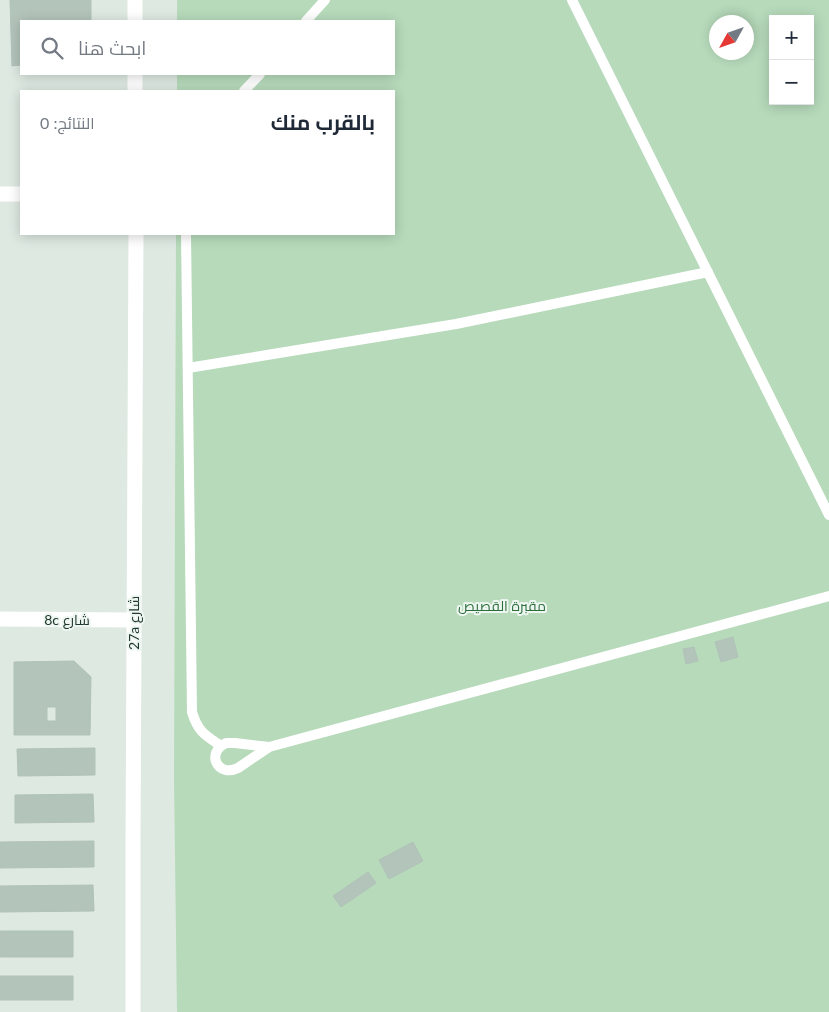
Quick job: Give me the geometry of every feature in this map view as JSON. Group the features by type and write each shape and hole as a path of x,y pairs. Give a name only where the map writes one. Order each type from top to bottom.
{"street":[{"path":"135,0 135,20"},
{"path":"135,75 135,90"},
{"path":"0,194 20,194"},
{"name":"27a شارع","path":"133,1012 136,235"},
{"name":"8c شارع","path":"0,620 134,620"}],"lane":[{"path":"307,20 325,0"},
{"path":"572,0 829,515"},
{"path":"245,90 259,75"},
{"path":"186,235 192,712 198,728 221,746"},
{"path":"188,368 456,324 708,272"},
{"path":"269,747 235,743 226,744 217,751 216,763 221,768 232,771 269,747 829,596"}],"green space":[{"name":"مقبرة القصيص","path":"177,0 829,0 829,1012 177,1012 174,779 176,235 395,235 395,90 177,90 177,75 395,75 395,20 177,20"}],"building":[{"path":"10,0 91,0 91,20 20,20 20,65 12,66"},
{"path":"733,637 738,657 721,662 715,642"},
{"path":"694,647 698,661 686,664 683,649"},
{"path":"74,661 91,677 90,735 14,735 14,662","holes":["47,707 56,707 56,721 47,721"]},
{"path":"95,748 95,775 18,776 17,749"},
{"path":"93,794 94,822 15,823 15,795"},
{"path":"94,841 94,867 0,868 0,842"},
{"path":"413,842 423,861 389,879 379,860"},
{"path":"368,872 376,883 341,907 333,896"},
{"path":"93,885 94,911 0,912 0,886"},
{"path":"0,931 73,931 73,957 0,957"},
{"path":"0,976 73,976 73,1000 0,1000"}]}
